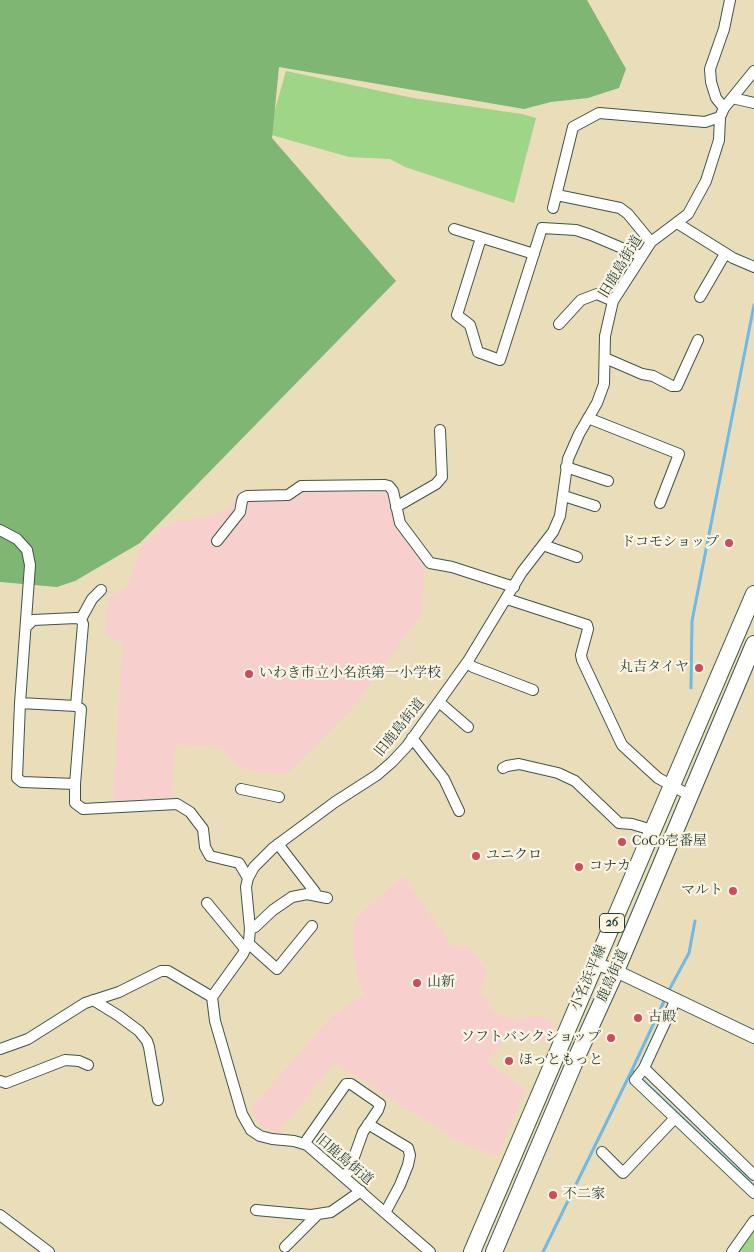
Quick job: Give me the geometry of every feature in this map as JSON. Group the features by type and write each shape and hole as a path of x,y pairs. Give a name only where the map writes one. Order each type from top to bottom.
{"main road":[{"name":"小名浜平線","path":"472,1252 754,594"},
{"name":"鹿島街道","path":"494,1252 579,1052 616,971 689,794 754,644"}],"street":[{"path":"722,112 711,82 710,69 724,29 730,0"},
{"path":"553,208 573,127 599,113 705,122 722,112 754,70"},
{"path":"732,98 754,103"},
{"name":"旧鹿島街道","path":"248,878 260,861 278,844 335,802 377,775 392,762 467,663 522,572 553,532 560,516 564,496 566,467 576,440 597,403 604,384 605,336 614,301 651,242 688,214 706,181 719,140 722,112"},
{"path":"557,194 620,208 628,214 651,242"},
{"path":"677,223 725,254 754,267"},
{"path":"481,238 457,315 470,325 478,352 500,360 542,228 576,230 641,256"},
{"path":"454,229 534,254"},
{"path":"700,296 725,254"},
{"path":"559,324 581,300 596,294 614,301"},
{"path":"605,358 642,374 653,376 672,386 677,386 698,340"},
{"path":"588,418 679,454 660,503"},
{"path":"396,507 436,484 442,477 440,430"},
{"path":"566,467 608,482"},
{"path":"218,541 240,512 242,501 247,496 288,495 300,486 385,485 389,486 393,491 400,523 430,563 452,567 514,587"},
{"path":"564,496 595,506"},
{"path":"0,530 17,539 27,550 30,565 20,703 17,778 22,782 75,784"},
{"path":"543,545 577,557"},
{"path":"76,706 83,624 81,619 92,599 101,590"},
{"path":"507,599 587,625 588,629 582,660 622,745 658,778 689,794"},
{"path":"26,627 33,620 81,619"},
{"path":"467,663 533,690"},
{"path":"439,702 468,728"},
{"path":"0,1049 28,1039 85,1003 119,992 161,971 168,971 212,997 246,946 250,930 246,887 248,878 239,863 210,856 205,847 202,829 190,812 177,804 82,809 75,804 81,709 76,706 20,703"},
{"path":"412,738 444,779 459,811"},
{"path":"503,768 519,764 558,773 576,781 619,823 632,824 652,830"},
{"path":"241,789 279,796"},
{"path":"278,844 315,892 315,895"},
{"path":"250,930 255,928 273,910 301,894 327,898"},
{"path":"207,903 246,946 277,969 312,926"},
{"path":"595,963 670,996 754,1037"},
{"path":"670,996 641,1073 636,1080 674,1119 754,1193"},
{"name":"旧鹿島街道","path":"212,997 215,1021 242,1114 251,1130 260,1136 304,1144 317,1152 430,1252"},
{"path":"93,1000 139,1031 147,1041 158,1100"},
{"path":"0,1081 6,1083 65,1060 88,1064"},
{"path":"641,1073 754,1175"},
{"path":"304,1144 346,1084 351,1084 380,1104 363,1132 349,1171 344,1176"},
{"path":"602,1152 623,1173 674,1119"},
{"path":"368,1124 408,1148 410,1155 400,1185 385,1213"},
{"path":"256,1210 311,1216 331,1212 361,1192"},
{"path":"285,1247 318,1214"},
{"path":"0,1215 48,1252"},
{"path":"732,1252 754,1220"}],"shaded area":[{"name":"いわき市立小名浜第一小学校","path":"246,489 387,494 395,525 425,566 422,614 356,705 289,773 265,773 240,768 219,747 176,745 172,797 113,802 122,644 105,635 107,599 127,587 142,544 171,522 207,517 229,508 237,494"},
{"path":"403,876 452,946 469,947 487,972 480,992 496,1014 516,1020 532,1016 543,1016 554,1023 545,1043 519,1031 502,1044 487,1062 526,1089 498,1156 461,1143 335,1063 278,1133 261,1126 250,1109 333,1015 364,995 357,977 354,959 354,923 356,918"}],"green space":[{"path":"0,0 587,0 626,69 619,88 588,98 551,102 524,109 279,67 272,138 396,281 140,543 75,581 57,587 0,582"},
{"path":"286,71 413,98 522,114 536,118 514,203 405,167 390,159 349,157 268,134"},
{"path":"754,1225 754,1252 736,1252"}],"waterway":[{"path":"691,688 692,621 754,305"},
{"path":"668,992 689,953 695,921"},
{"path":"543,1252 666,997"},
{"path":"632,1070 754,1186"}],"place":[{"name":"ドコモショップ","path":"729,543"},
{"name":"丸吉タイヤ","path":"699,668"},
{"name":"いわき市立小名浜第一小学校","path":"249,674"},
{"name":"CoCo壱番屋","path":"622,842"},
{"name":"ユニクロ","path":"476,856"},
{"name":"コナカ","path":"579,867"},
{"name":"マルト","path":"733,891"},
{"name":"山新","path":"417,983"},
{"name":"古殿","path":"638,1018"},
{"name":"ソフトバンクショップ","path":"611,1038"},
{"name":"ほっともっと","path":"509,1061"},
{"name":"不二家","path":"553,1195"}]}
